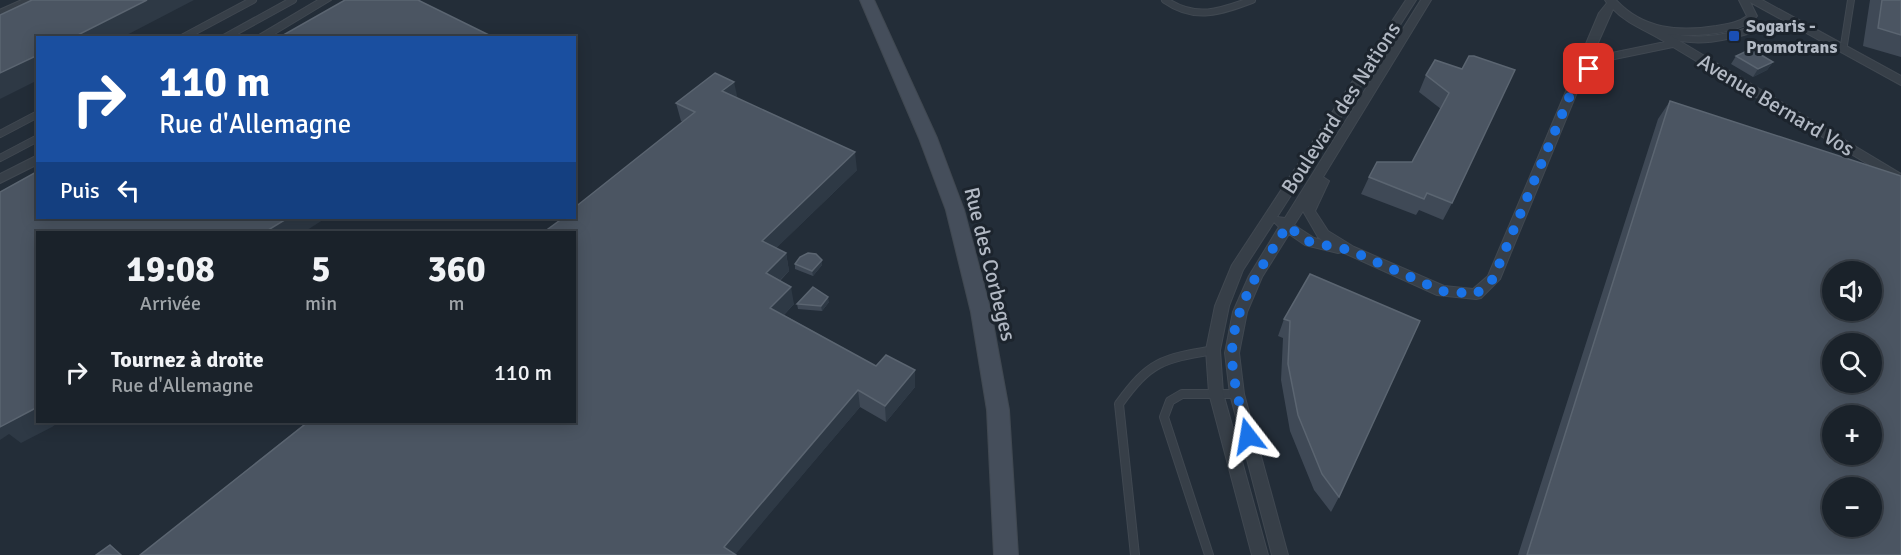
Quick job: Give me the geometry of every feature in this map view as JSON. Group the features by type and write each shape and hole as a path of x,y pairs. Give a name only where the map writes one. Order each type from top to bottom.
{"street":[{"path":"263,36 326,0"},
{"name":"Rue des Corbeges","path":"867,0 928,138 955,210 981,312 998,410 1006,555"},
{"name":"Boulevard des Nations","path":"1260,555 1216,393 1213,350 1222,306 1237,269 1411,0"},
{"name":"Boulevard des Nations","path":"1280,555 1237,394 1232,353 1240,312 1256,276 1426,0"},
{"path":"1652,29 1695,33 1746,23 1752,16 1744,0"},
{"path":"1754,0 1901,81"},
{"path":"1350,124 1309,211 1323,234 1349,250 1442,291 1476,294 1493,279 1611,1"},
{"name":"Avenue Bernard Vos","path":"1611,1 1636,21 1901,180"},
{"path":"1576,81 1601,58 1675,43"},
{"path":"1324,135 1314,164 1278,220 1310,242 1349,250"},
{"path":"0,179 36,160"}],"lane":[{"path":"0,13 29,0"},
{"path":"186,36 253,0"},
{"path":"228,36 293,0"},
{"path":"1165,0 1177,11 1208,15 1252,0"},
{"path":"1840,47 1844,45 1851,0"},
{"path":"0,134 36,115"},
{"path":"0,158 36,139"},
{"path":"1135,555 1119,404 1139,375 1161,360 1213,350"},
{"path":"1209,555 1164,417 1170,400 1182,394 1237,394"}],"building":[{"path":"32,0 147,0 76,36 36,36 36,56 0,73 0,15"},
{"path":"345,0 418,0 491,36 282,36"},
{"path":"1882,0 1901,0 1901,35 1878,28"},
{"path":"1751,49 1773,62 1758,69 1736,56"},
{"path":"1469,56 1515,70 1452,203 1427,193 1424,199 1369,177 1377,162 1412,162 1449,93 1426,75 1435,60 1462,69"},
{"path":"715,73 734,82 722,91 855,152 762,241 786,253 766,273 791,287 770,308 876,366 886,355 915,370 885,406 858,390 724,547 736,555 140,555 307,423 576,423 576,231 545,231 562,219 576,219 576,206 695,112 676,103"},
{"path":"1670,101 1901,176 1901,555 1527,555"},
{"path":"36,172 36,219 286,219 267,231 36,231 36,407 0,427 0,192"},
{"path":"808,253 816,254 822,260 812,271 795,264 800,257"},
{"path":"1310,274 1420,321 1339,497 1322,474 1298,415 1288,364 1290,321 1284,319"},
{"path":"813,287 828,297 821,306 797,304"},
{"path":"110,545 121,555 96,555"}],"place":[{"name":"Sogaris - Promotrans","path":"1734,36"}],"route":[{"path":"1248,436 1237,394 1232,353 1240,312 1256,276 1287,226 1310,242 1349,250 1442,291 1476,294 1493,279 1576,81 1589,69"}]}
